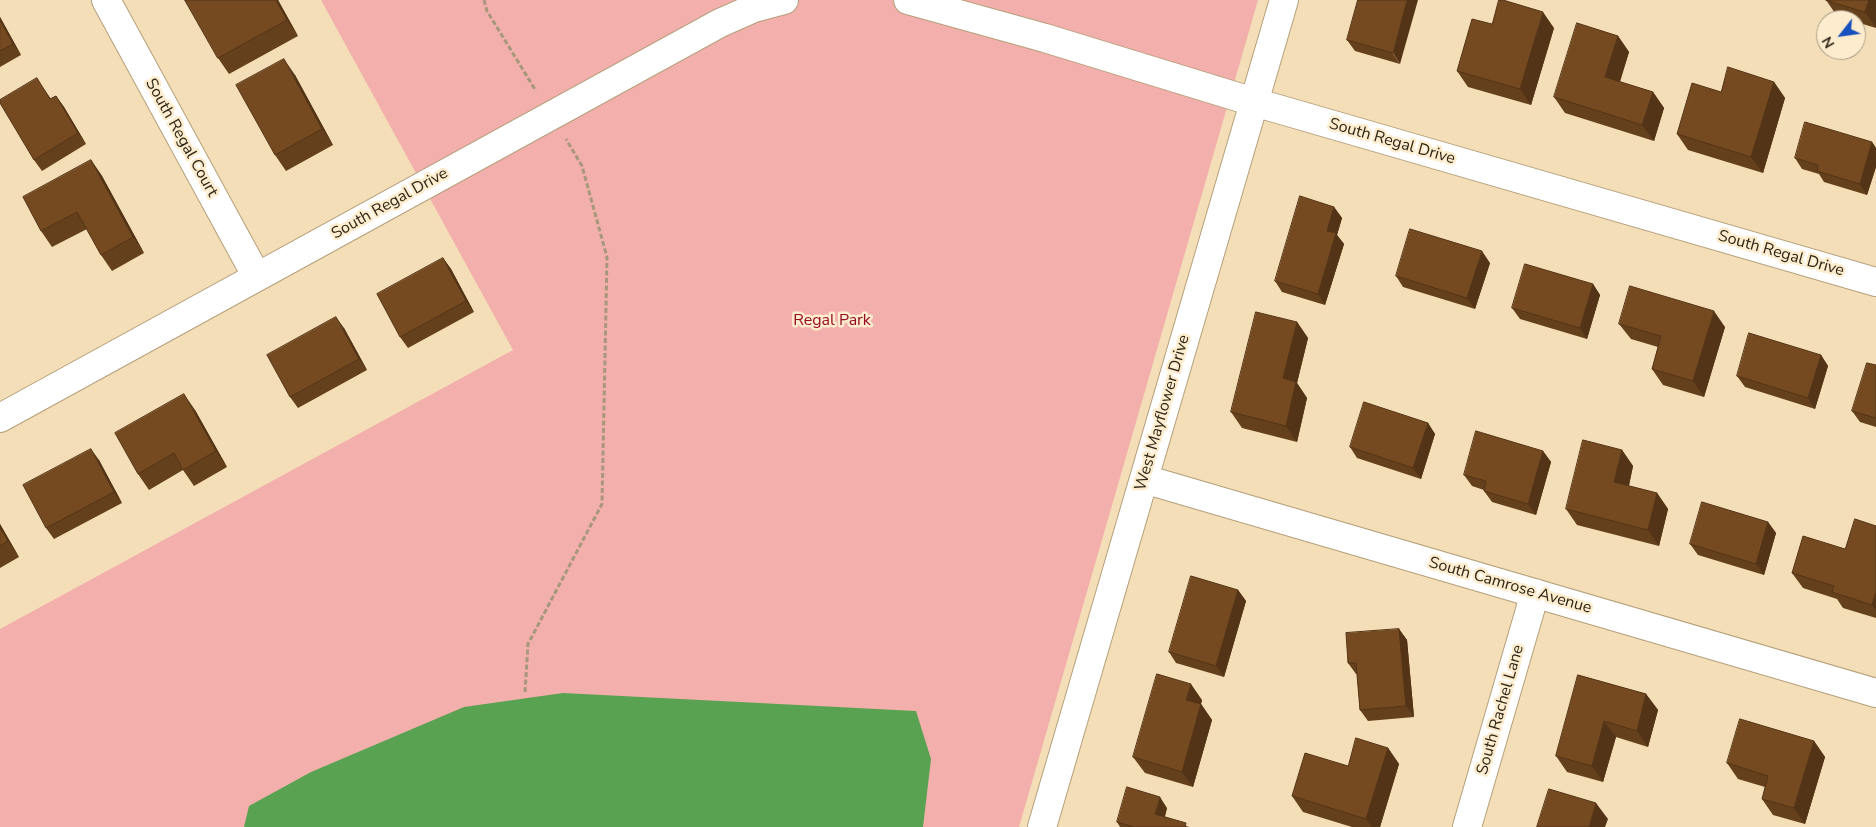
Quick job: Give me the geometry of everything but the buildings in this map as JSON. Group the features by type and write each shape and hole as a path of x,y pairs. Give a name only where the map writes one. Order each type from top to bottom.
{"street":[{"name":"South Regal Court","path":"106,0 256,277"},
{"name":"South Regal Drive","path":"0,418 720,24 754,8 784,0"},
{"name":"South Regal Drive","path":"908,0 1045,38 1254,102 1876,282"},
{"name":"West Mayflower Drive","path":"1042,827 1284,0"},
{"name":"South Camrose Avenue","path":"1144,479 1876,693"},
{"name":"South Rachel Lane","path":"1467,827 1535,593"}],"path":[{"path":"484,0 487,11 582,166 608,257 602,504 528,644 525,692"}],"green space":[{"name":"Regal Park","path":"321,0 1258,0 1019,827 0,827 0,629 513,350"}],"shaded area":[{"path":"563,693 916,711 931,759 923,827 244,827 249,806 311,772 464,707"}]}
